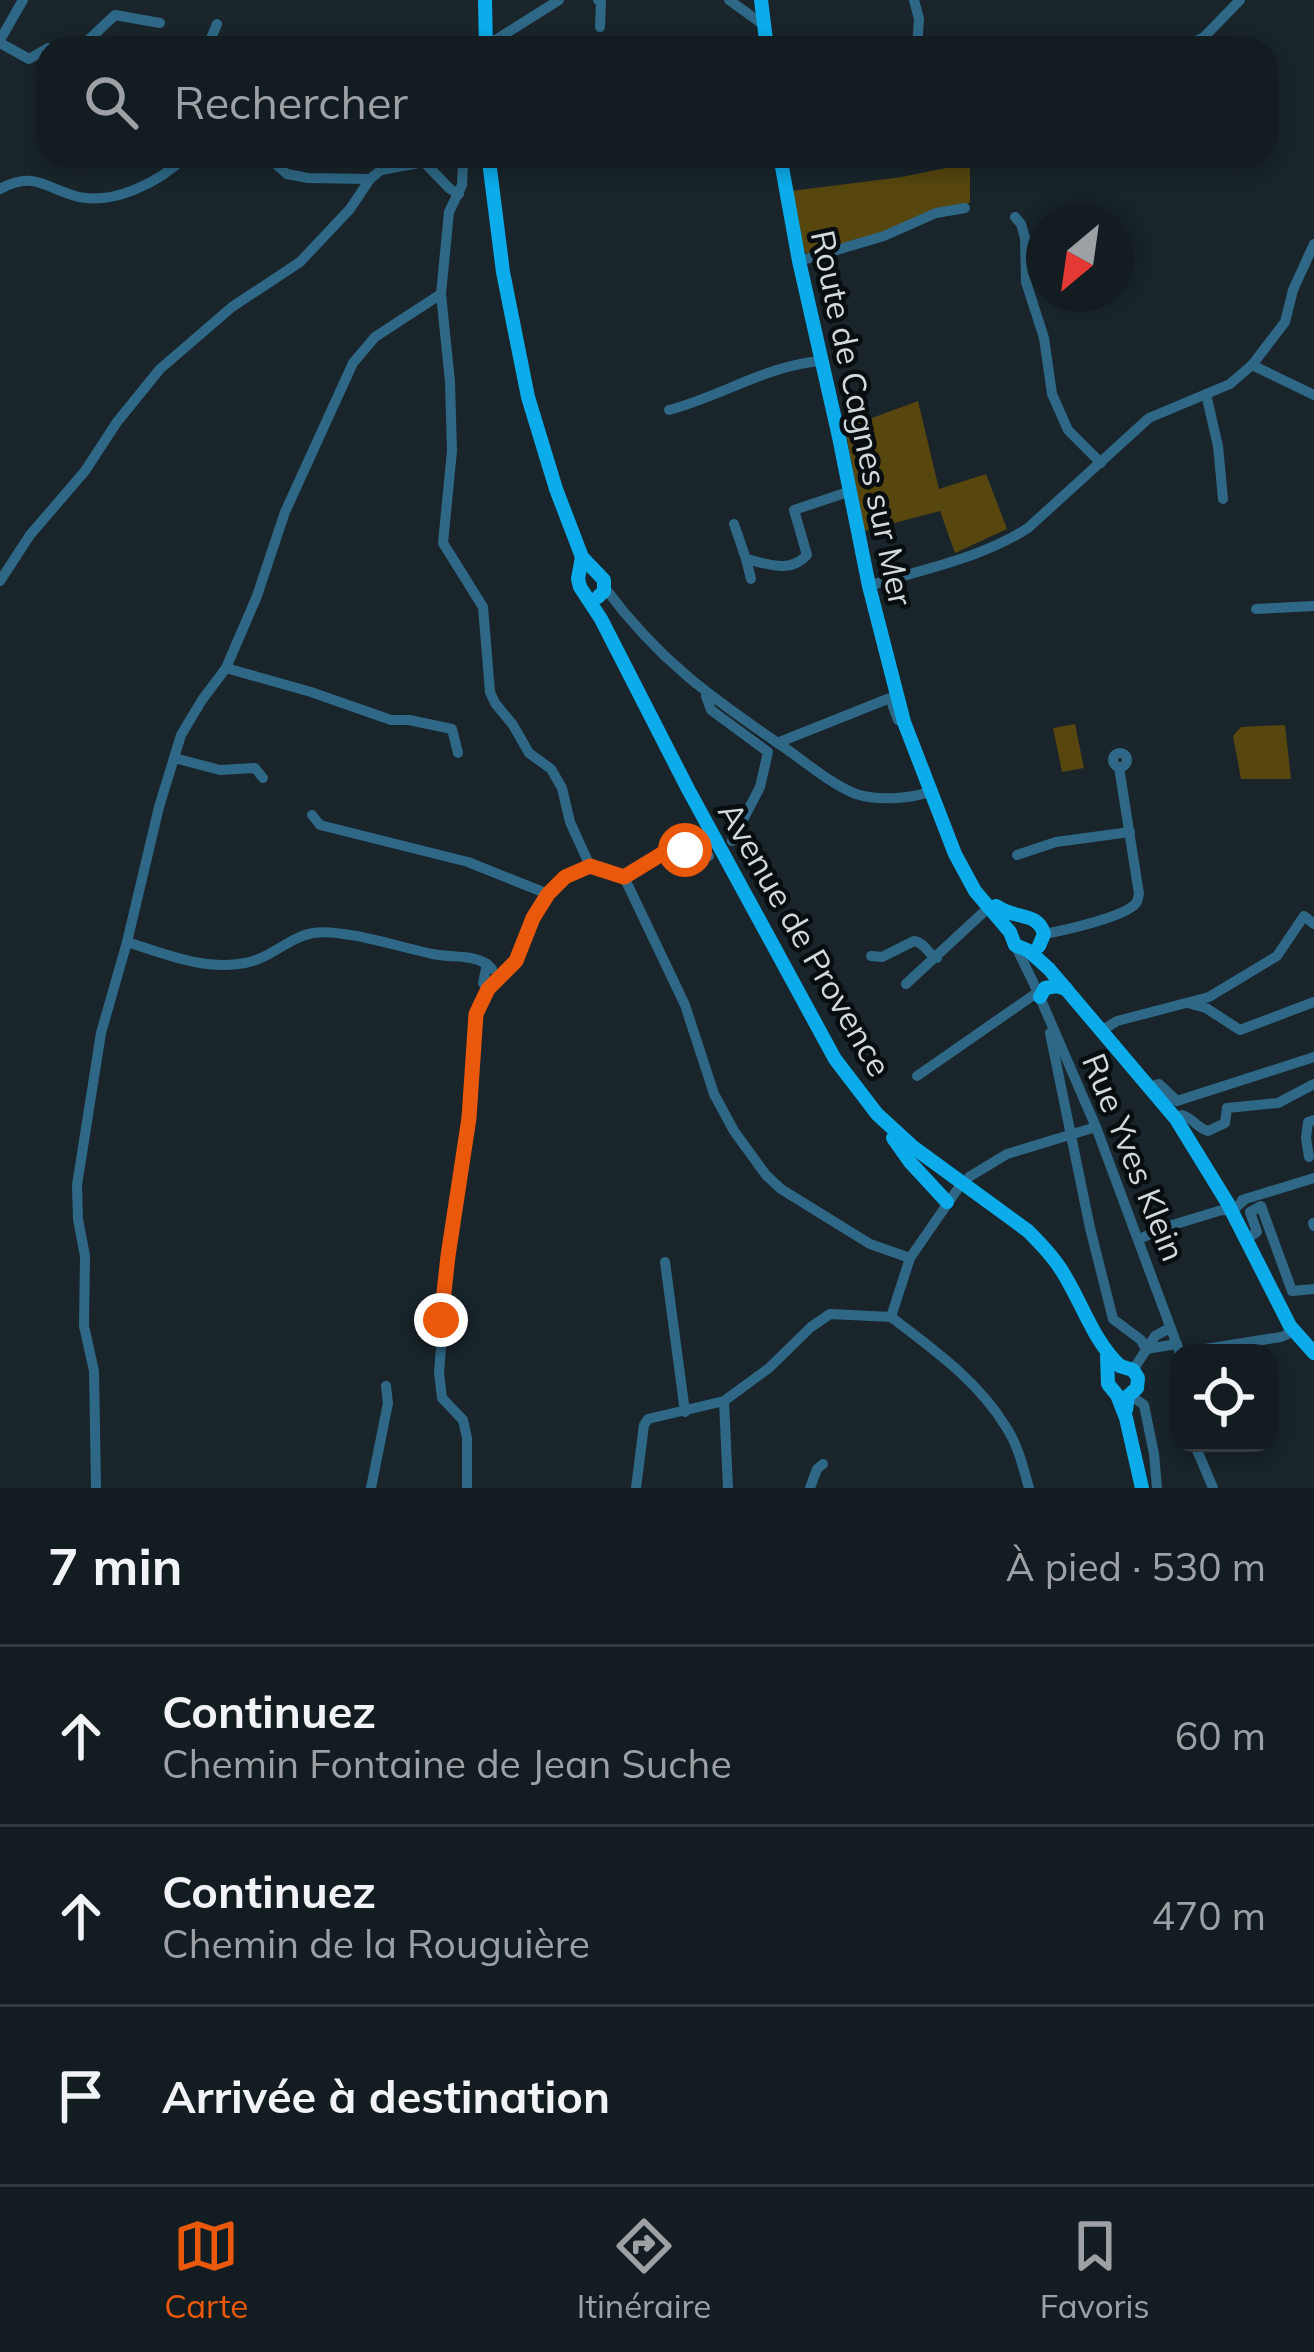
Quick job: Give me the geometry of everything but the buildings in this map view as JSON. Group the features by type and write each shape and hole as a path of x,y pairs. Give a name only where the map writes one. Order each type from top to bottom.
{"main road":[{"path":"485,0 485,36"},
{"path":"761,0 766,36"},
{"path":"490,168 520,364 550,472 584,566 599,572 601,594"},
{"name":"Route de Cagnes sur Mer","path":"782,168 868,586 907,721 955,854 988,908 1028,942 1040,922 998,908 971,872 907,721"},
{"name":"Avenue de Provence","path":"584,566 578,579 601,594 601,619 835,1059 877,1114 913,1147 1045,1247 1121,1370"},
{"path":"920,743 928,787"},
{"path":"1022,918 1016,921 1048,969 1176,1119 1229,1206 1294,1331 1314,1353"},
{"path":"1041,999 1045,988 1066,989"},
{"path":"877,1114 910,1162 952,1196"},
{"path":"1130,1398 1108,1384 1121,1370 1138,1383 1126,1418 1142,1488"}],"street":[{"path":"23,0 0,41 29,59 36,55"},
{"path":"502,36 559,0"},
{"path":"728,0 765,26"},
{"path":"914,0 917,36"},
{"path":"1205,36 1240,0"},
{"path":"584,1 601,2 600,27"},
{"path":"93,36 115,15 160,22"},
{"path":"212,36 217,24"},
{"path":"0,189 24,179 97,199 137,188 172,168"},
{"path":"280,168 308,178 370,179"},
{"path":"0,581 29,535 85,471 160,369 232,307 300,262 350,209 370,179 394,168"},
{"path":"429,168 459,194"},
{"path":"464,168 459,194 449,212 442,294 452,451 443,543 483,607 495,703 529,753 550,769 562,788 590,866"},
{"path":"799,260 884,236 936,213 965,208"},
{"path":"1015,217 1025,238 1026,282 1044,338 1052,394 1068,430 1101,464"},
{"path":"868,586 938,567 1013,538 1149,418 1230,383 1252,364 1285,322 1293,290 1314,244"},
{"path":"96,1488 94,1371 84,1326 85,1256 77,1185 100,1033 159,807 182,735 226,668 285,512 353,363 376,337 442,294"},
{"path":"669,410 802,362 821,361"},
{"path":"1252,364 1314,395"},
{"path":"1205,394 1218,446 1223,499"},
{"path":"746,559 782,567 801,561 807,555 794,510 850,491"},
{"path":"734,524 751,579"},
{"path":"601,594 704,692 855,794 902,796 928,787 971,872"},
{"path":"1256,609 1314,606"},
{"path":"226,668 391,721 452,729 458,753"},
{"path":"704,692 711,710 768,752 760,787 732,841"},
{"path":"777,743 890,698 899,723 907,721"},
{"path":"174,758 220,770 255,768 263,778"},
{"path":"1119,767 1139,894 1136,904 1028,942 1027,968 1059,1054 1070,1135 1113,1319 1146,1349"},
{"path":"312,815 320,825 468,862 548,894"},
{"path":"1017,854 1056,842 1130,832"},
{"path":"624,877 670,849 709,856"},
{"path":"467,1488 464,1420 442,1398 439,1388 441,1320 469,1118 476,1014 488,989 516,961 548,894 565,877 590,866 624,877 685,1005 713,1094 755,1160 782,1189 870,1244 910,1258"},
{"path":"906,984 988,908"},
{"path":"1101,1031 1117,1021 1209,997 1277,956 1304,916 1314,924"},
{"path":"127,942 207,965 250,963 302,935 320,932 439,956 481,959 499,976"},
{"path":"871,956 882,957 914,941 937,958"},
{"path":"487,964 483,983 488,989"},
{"path":"917,1076 1041,999"},
{"path":"1188,1004 1206,1008 1240,1030 1314,1002"},
{"name":"Rue Yves Klein","path":"1059,1054 1096,1127 1177,1344"},
{"path":"1149,1087 1159,1084 1177,1101 1314,1058"},
{"path":"1176,1119 1190,1117 1208,1131 1225,1123 1228,1108 1278,1102 1314,1084"},
{"path":"1309,1157 1308,1122 1314,1120"},
{"path":"969,1177 1007,1154 1096,1127"},
{"path":"1139,1239 1314,1178"},
{"path":"891,1317 910,1258 952,1196"},
{"path":"1246,1239 1257,1232 1250,1212 1261,1206 1292,1291 1314,1289"},
{"path":"665,1262 685,1412"},
{"path":"637,1488 648,1419 724,1401 830,1314 891,1317 948,1361 1013,1439 1029,1488"},
{"path":"1121,1370 1170,1328"},
{"path":"1222,1344 1294,1331"},
{"path":"1146,1349 1170,1350"},
{"path":"371,1488 388,1403 386,1386"},
{"path":"1130,1398 1154,1454 1157,1488"},
{"path":"724,1401 728,1488"},
{"path":"1198,1452 1213,1488"},
{"path":"810,1488 823,1464"}],"shaded area":[{"path":"970,168 970,203 806,253 791,191"},
{"path":"918,401 939,489 986,474 1007,529 955,553 940,511 864,531 845,428"},
{"path":"1075,724 1084,768 1062,772 1053,728"},
{"path":"1285,725 1291,779 1241,779 1233,736 1241,727"}],"route":[{"path":"441,1320 469,1118 476,1014 485,993 516,961 540,904 565,877 590,866 624,877 670,849 685,850"}]}
